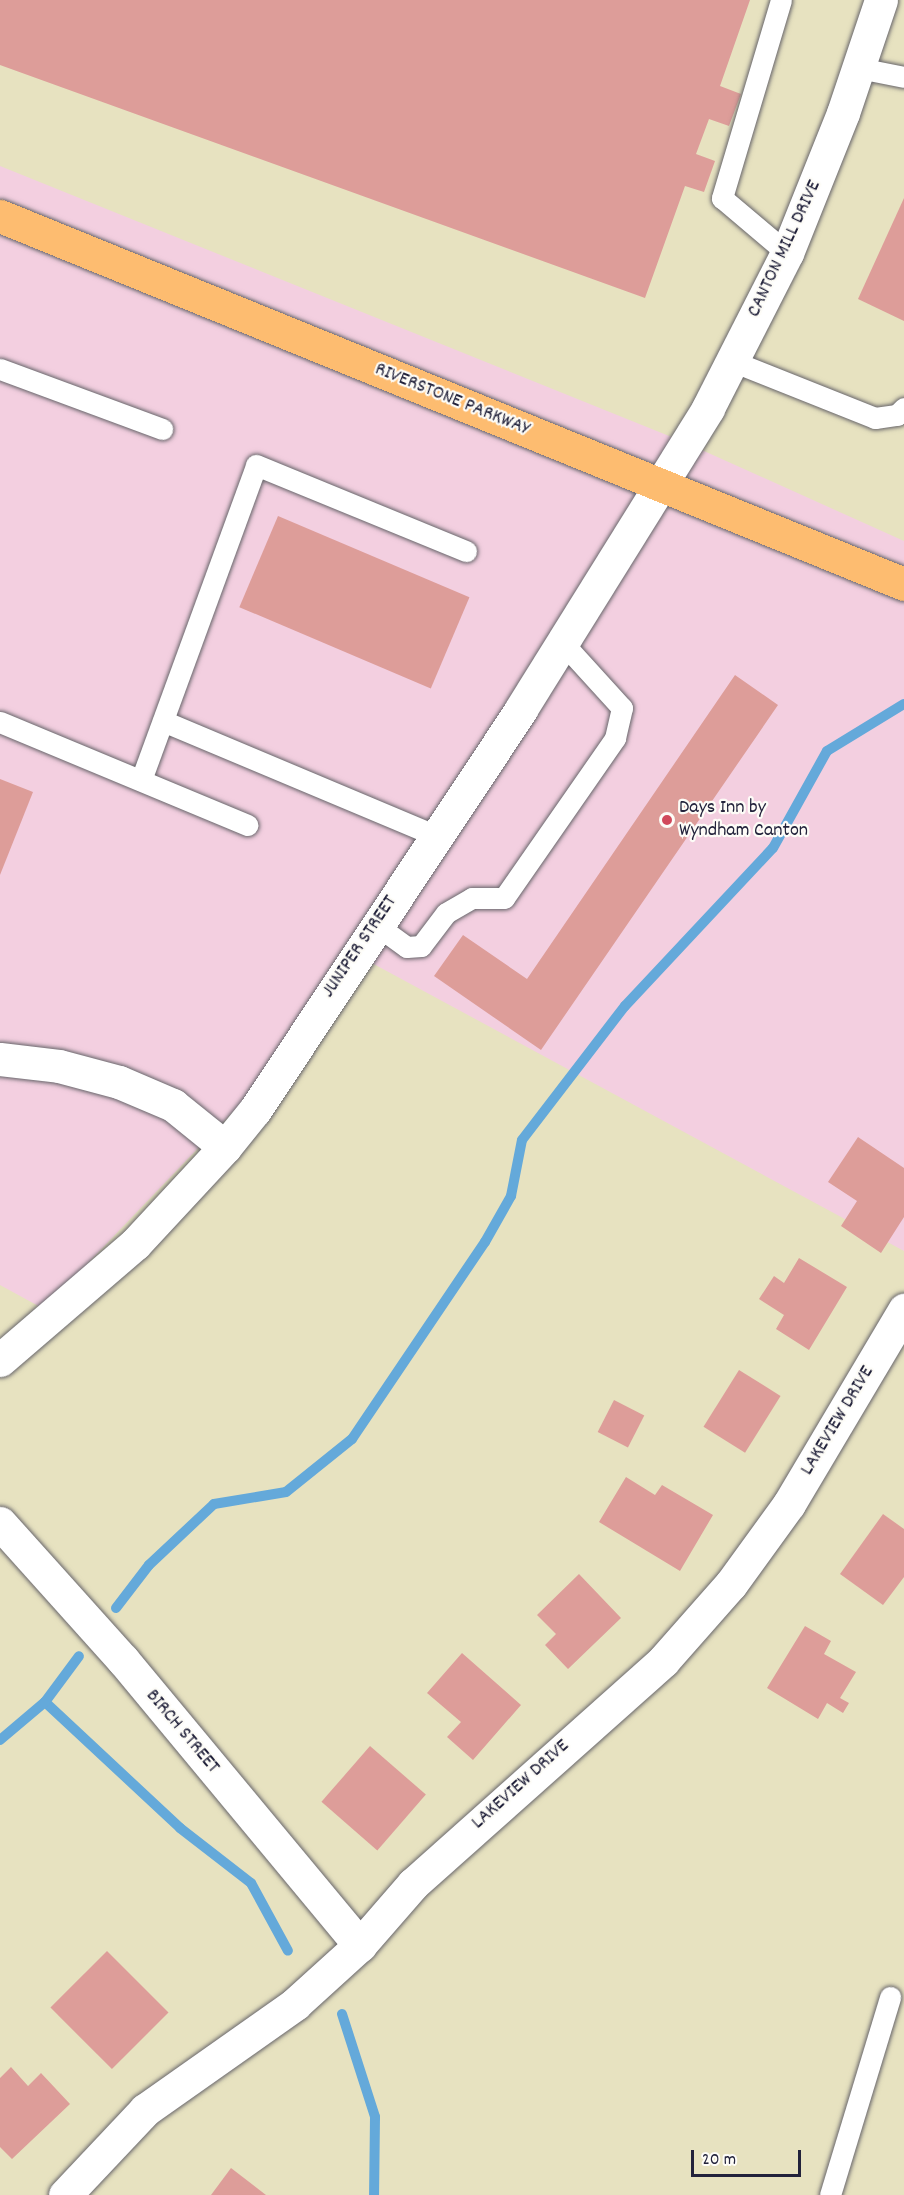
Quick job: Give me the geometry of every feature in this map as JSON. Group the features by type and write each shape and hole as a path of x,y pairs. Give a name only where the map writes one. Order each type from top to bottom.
{"main road":[{"name":"RIVERSTONE PARKWAY","path":"0,216 904,584"}],"street":[{"name":"CANTON MILL DRIVE","path":"662,485 732,361 787,254 859,68 881,0"},
{"name":"JUNIPER STREET","path":"0,1360 135,1244 225,1147 255,1110 562,642 662,485"},
{"path":"0,1059 59,1066 118,1082 173,1105 225,1147"},
{"name":"LAKEVIEW DRIVE","path":"65,2195 145,2110 295,2004 360,1945 413,1884 663,1661 731,1584 789,1504 904,1310"},
{"name":"BIRCH STREET","path":"0,1523 123,1660 360,1945"}],"lane":[{"path":"781,0 722,198 787,254"},
{"path":"859,68 904,77"},
{"path":"732,361 875,418 897,415 904,408"},
{"path":"0,369 162,429"},
{"path":"141,780 256,465 466,551"},
{"path":"375,924 407,947 421,946 447,913 472,898 504,898 615,738 622,708 562,642"},
{"path":"163,721 434,836"},
{"path":"0,722 247,825"},
{"path":"830,2195 890,1997"}],"shaded area":[{"path":"0,166 684,442 904,541 904,1251 346,949 247,1097 44,1309 0,1285"}],"building":[{"path":"0,0 750,0 720,86 741,94 729,126 709,119 696,154 715,161 704,192 685,186 645,298 0,65"},
{"path":"904,198 904,321 858,299"},
{"path":"278,516 469,597 431,688 239,607"},
{"name":"Days Inn by Wyndham Canton","path":"735,675 778,705 541,1050 434,976 463,935 527,979"},
{"path":"0,779 33,792 0,875"},
{"path":"858,1137 904,1168 904,1217 881,1253 841,1226 857,1201 828,1182"},
{"path":"799,1258 847,1287 809,1350 776,1329 784,1315 759,1299 774,1276 784,1283"},
{"path":"739,1370 781,1396 745,1453 703,1427"},
{"path":"614,1400 644,1415 628,1448 598,1432"},
{"path":"626,1477 655,1495 662,1485 713,1515 680,1571 599,1522"},
{"path":"883,1514 904,1529 904,1577 883,1605 840,1574"},
{"path":"579,1574 621,1618 568,1669 545,1645 556,1634 537,1615"},
{"path":"805,1626 831,1641 824,1654 856,1672 840,1698 849,1703 843,1713 827,1703 818,1719 767,1688"},
{"path":"462,1653 521,1705 473,1760 447,1737 461,1722 427,1693"},
{"path":"370,1746 426,1795 377,1850 321,1802"},
{"path":"107,1951 169,2013 112,2069 50,2008"},
{"path":"11,2067 28,2086 41,2073 70,2104 12,2159 0,2147 0,2078"},
{"path":"231,2168 266,2195 211,2195"}],"waterway":[{"path":"116,1608 149,1565 214,1504 286,1492 352,1439 485,1242 511,1196 522,1140 625,1006 773,848 827,751 904,704"},
{"path":"0,1740 45,1702 79,1656"},
{"path":"45,1702 180,1828 251,1883 288,1951"},
{"path":"342,2014 375,2117 374,2195"}],"place":[{"name":"Days Inn by Wyndham Canton","path":"667,820"}]}
